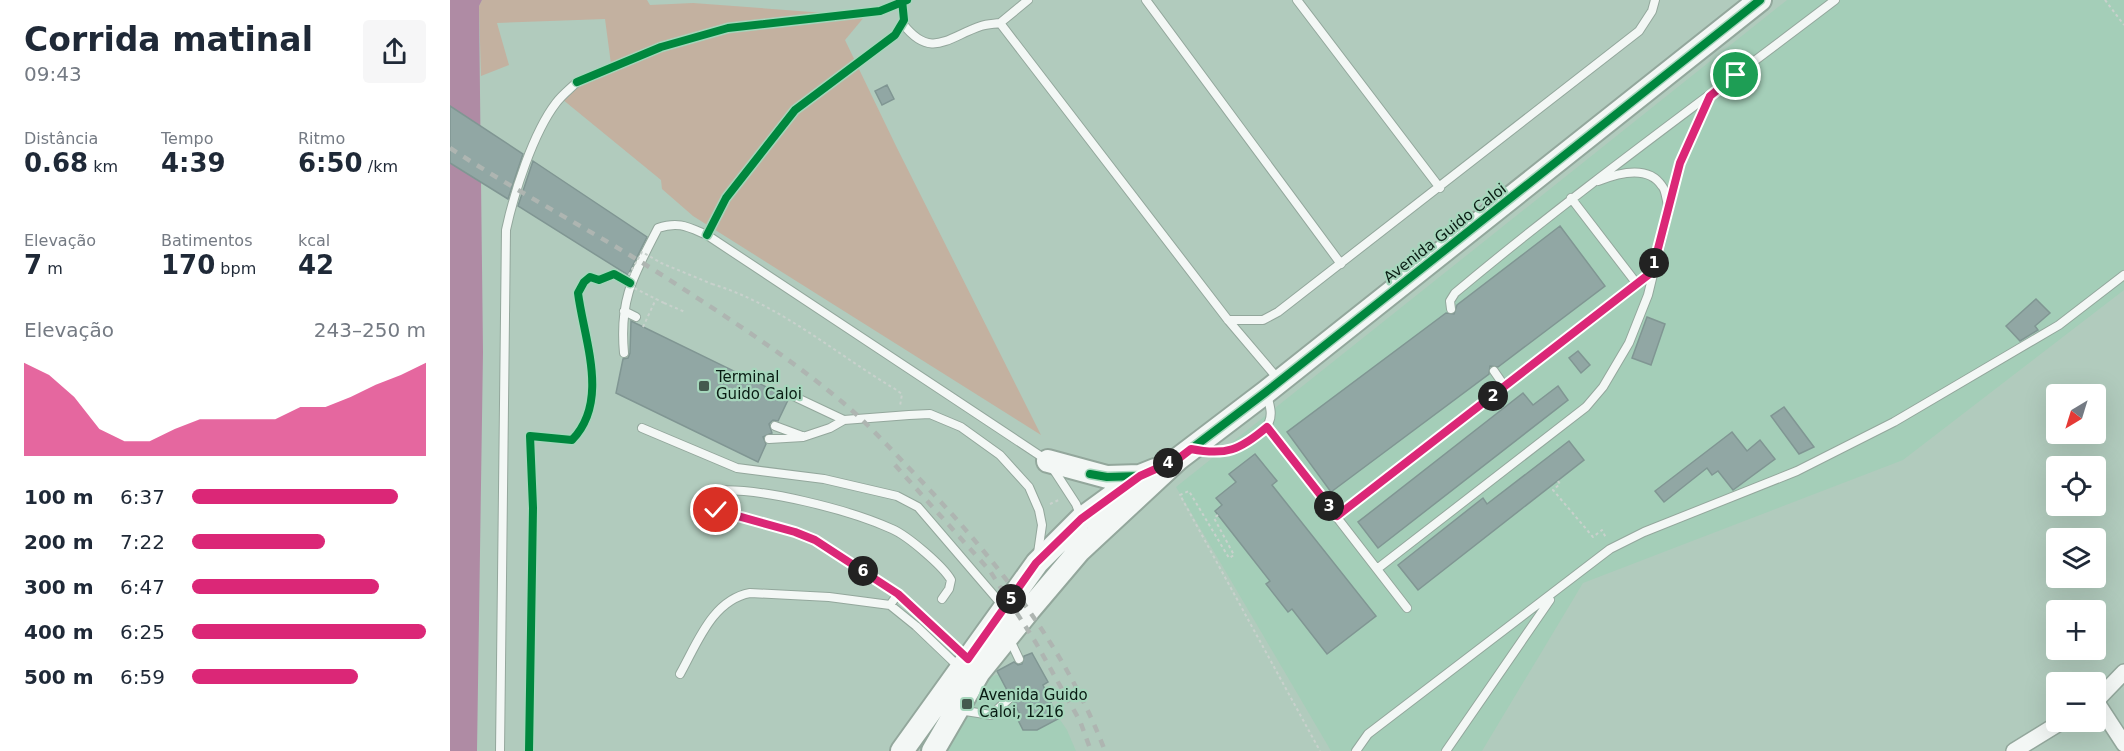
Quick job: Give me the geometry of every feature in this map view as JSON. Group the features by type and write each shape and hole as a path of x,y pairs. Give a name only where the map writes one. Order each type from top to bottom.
{"main road":[{"name":"Avenida Guido Caloi","path":"933,751 980,672 1078,551 1184,454 1273,387 1760,0"},
{"name":"Avenida Guido Caloi","path":"902,751 1036,563 1081,519 1140,476 1184,454"},
{"path":"1048,461 1107,477 1140,476"},
{"path":"1078,551 1081,519"}],"street":[{"path":"2106,691 2124,672"},
{"path":"2106,716 2124,744"},
{"path":"2014,751 2046,731"}],"lane":[{"path":"903,24 917,40 932,44 955,39 982,25 1000,23 1028,0"},
{"path":"1146,0 1341,264"},
{"path":"1296,0 1440,188"},
{"path":"1228,320 1263,320 1278,312 1639,31 1652,10 1655,0"},
{"path":"1451,309 1450,301 1455,292 1587,185 1710,96 1835,0"},
{"path":"1000,23 1228,320 1273,387 1271,414 1267,427 1249,442 1232,451 1184,454"},
{"path":"500,751 506,230 512,203 544,121 557,102 577,82"},
{"path":"1377,569 1586,407 1603,387 1629,343 1648,295 1680,163 1710,96"},
{"path":"1587,185 1617,174 1635,172 1652,176 1663,186 1668,206"},
{"path":"1571,198 1637,284"},
{"path":"624,353 624,311 630,283 658,228 672,223 698,231 1048,461 1076,504 1081,519"},
{"path":"1337,516 1652,272"},
{"path":"1356,751 1368,735 1602,555 1644,532 1797,471 1894,423 2059,325 2124,275"},
{"path":"624,311 636,317"},
{"path":"1494,370 1505,387"},
{"path":"791,395 844,420"},
{"path":"769,439 803,437 830,428 844,420 930,414 961,427 1000,455 1029,487 1039,510 1042,525 1036,563"},
{"path":"775,426 803,437"},
{"path":"1267,427 1407,608"},
{"path":"642,428 737,468 824,479 897,496 918,507 1004,607"},
{"path":"942,599 949,589 951,580 945,569 894,530 825,506 732,489 712,491 709,500 716,510 795,532 815,540 898,594 964,664"},
{"path":"680,674 712,616 729,600 750,592 890,605 964,664"},
{"path":"890,605 898,594"},
{"path":"1446,751 1554,594"},
{"path":"1008,636 1019,659"},
{"path":"957,709 991,714 1011,697"}],"path":[{"path":"2104,0 2124,25"},
{"path":"685,312 624,283 642,252 661,263 730,289 790,321 895,389 902,394 902,402 895,417"},
{"path":"614,274 630,283"},
{"path":"643,327 656,299"},
{"path":"1558,480 1560,484 1553,490 1593,537 1602,531"},
{"path":"1218,515 1214,518 1234,555 1228,558 1189,491 1180,495 1320,751"}],"shaded area":[{"path":"450,0 482,0 479,6 483,352 477,751 450,751"},
{"path":"482,0 647,0 650,5 693,3 865,16 845,40 1041,435 693,216 662,189 661,180 562,99 611,64 605,19 497,23 509,65 481,76 479,6"},
{"path":"1787,0 2124,0 2124,290 1903,460 1583,583 1482,751 1331,751 1176,487"},
{"path":"1024,667 1067,730 1076,751 946,751 986,678"}],"building":[{"path":"887,85 894,99 882,105 875,91"},
{"path":"450,106 523,154 508,199 450,163"},
{"path":"533,161 647,237 628,275 518,206"},
{"path":"1560,226 1605,286 1498,367 1490,366 1489,374 1331,492 1287,432 1446,313 1454,314 1457,305"},
{"path":"2036,299 2050,313 2035,326 2038,330 2020,341 2006,326"},
{"path":"1647,317 1665,324 1651,365 1632,358"},
{"path":"631,321 785,396 788,400 778,421 773,420 769,424 772,433 763,437 766,444 758,462 616,393 623,359 628,358 630,353"},
{"path":"1578,351 1590,365 1581,373 1569,358"},
{"path":"1558,386 1568,400 1378,548 1358,522 1523,393 1533,405"},
{"path":"1784,407 1814,447 1799,454 1771,416"},
{"path":"1732,432 1747,451 1760,440 1775,459 1733,490 1718,471 1712,475 1707,468 1664,502 1655,491"},
{"path":"1569,441 1584,460 1418,590 1398,565 1483,498 1487,504"},
{"path":"1255,454 1277,481 1272,485 1376,616 1327,654 1292,609 1288,612 1266,584 1270,581 1215,511 1222,505 1216,498 1236,482 1229,474"},
{"path":"1032,653 1048,682 1043,685 1058,719 1037,730 1023,730 1017,718 1021,716 1014,703 1017,695 1008,692 997,671 1014,662 1018,665 1022,664 1024,656"}],"railway":[{"path":"450,148 639,260 710,306 799,368 859,417 938,499 995,565 1021,600 1068,673 1105,751"},
{"path":"895,465 990,571 1036,643 1080,721 1091,751"}],"cycle path":[{"path":"707,235 726,198 795,110 895,35 904,20 902,0"},
{"path":"577,82 661,47 728,28 880,11 907,0"},
{"path":"1090,474 1107,477 1140,476 1178,459 1266,392 1760,0"},
{"path":"529,751 533,508 530,436 572,440 583,424 590,407 592,370 578,293 584,282 590,277 599,280 614,274 630,283"}],"place":[{"name":"Terminal Guido Caloi","path":"704,386"},
{"name":"Avenida Guido Caloi, 1216","path":"967,704"}],"route":[{"path":"716,510 795,532 815,540 898,594 968,659 1036,563 1081,519 1140,476 1178,459 1191,449 1210,453 1232,451 1249,442 1267,427 1337,516 1652,272 1680,163 1710,96 1736,75"}]}
